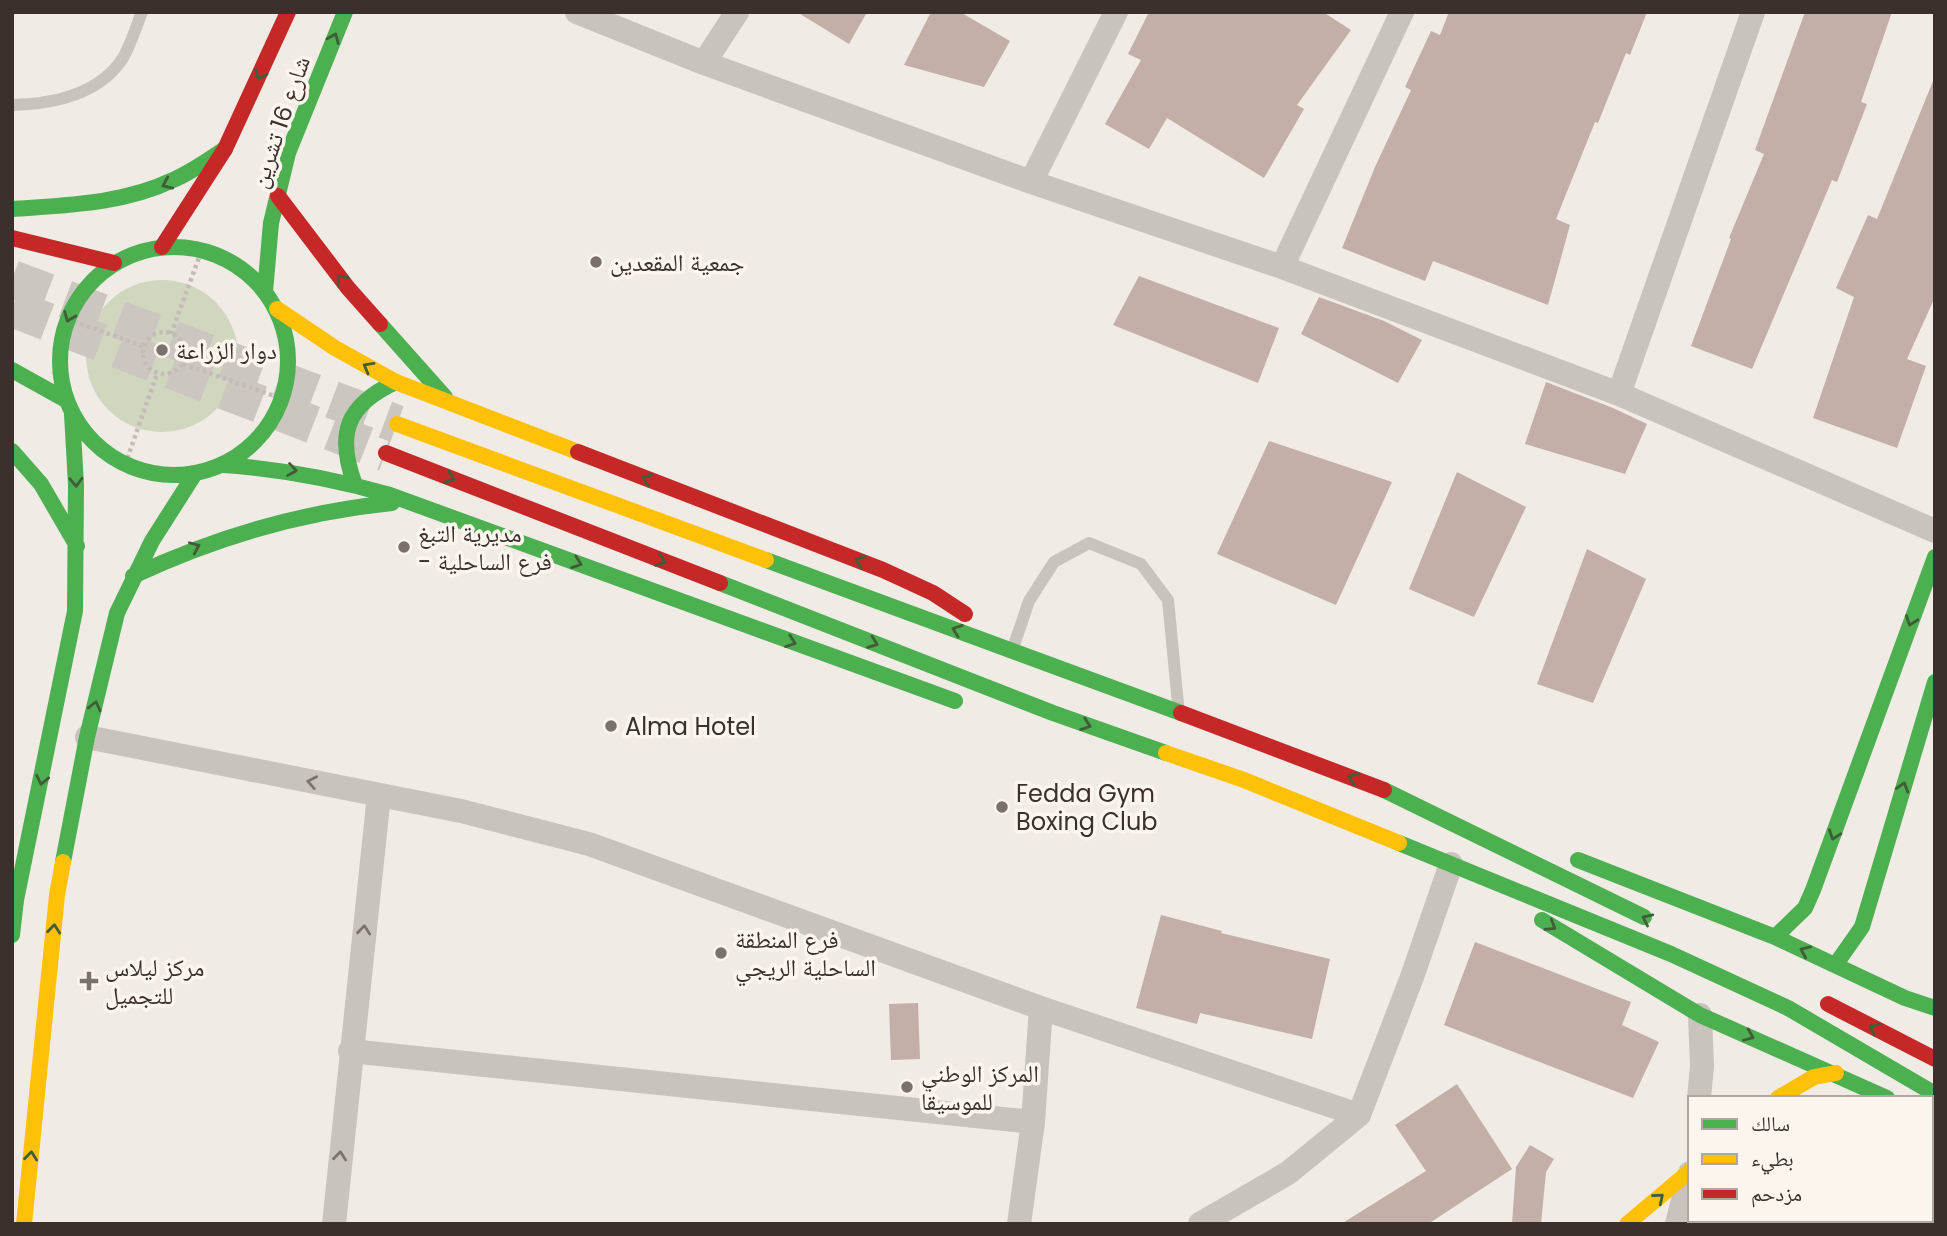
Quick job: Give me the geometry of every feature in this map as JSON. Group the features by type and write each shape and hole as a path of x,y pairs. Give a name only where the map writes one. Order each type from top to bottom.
{"main road":[{"name":"شارع 16 تشرين","path":"162,247 225,149 288,12"},
{"name":"شارع 16 تشرين","path":"265,292 271,223 288,153 345,12"},
{"path":"12,209 101,202 148,192 199,168 225,149"},
{"path":"278,196 348,288 398,347 451,403"},
{"path":"12,238 114,263"},
{"path":"12,370 69,407 95,443 125,465 154,474 194,475 224,465 249,449 270,426 283,399 289,369 287,338 277,309 265,292 247,273 226,258 202,250 162,247 137,253 114,263 86,288 67,320 60,346 60,374 69,407 77,545 75,611 57,711 14,900 12,935"},
{"path":"277,309 335,348 396,382 883,570 933,593 1006,648"},
{"path":"355,485 346,465 344,443 348,422 359,404 376,390 396,382"},
{"path":"397,424 1392,793 1655,922"},
{"path":"12,451 41,484 77,545"},
{"path":"386,453 1053,713 1244,780 1671,954 1787,1008 1935,1094"},
{"path":"224,465 290,469 411,502 904,684 966,703"},
{"path":"24,1224 57,895 87,737 117,613 133,576 165,518 194,475"},
{"path":"133,576 204,544 283,519 325,510 411,502"},
{"path":"1775,937 1805,908 1813,890 1935,557"},
{"path":"1836,964 1862,926 1935,682"},
{"path":"992,707 1053,713"},
{"path":"1392,793 1466,812"},
{"path":"1561,853 1775,937 1905,998 1935,1008"},
{"path":"1451,864 1700,1015 1883,1096"},
{"path":"1808,994 1935,1059"},
{"path":"1781,1096 1814,1077 1836,1073"},
{"path":"1627,1224 1688,1174"}],"street":[{"path":"577,12 704,63 1031,182 1282,267 1619,394 1935,531"},
{"path":"704,63 737,12"},
{"path":"1031,182 1116,12"},
{"path":"1282,267 1402,12"},
{"path":"1619,394 1753,12"},
{"path":"87,737 461,811 589,844 1041,1008 1359,1115"},
{"path":"334,1224 379,796"},
{"path":"1200,1224 1288,1173 1359,1115 1412,977 1451,864"},
{"path":"1019,1224 1033,1122 1041,1008"},
{"path":"1699,1096 1702,1066 1700,1015"},
{"path":"351,1051 1033,1122"},
{"path":"1676,1224 1688,1179"}],"lane":[{"path":"12,105 75,97 104,80 123,57 142,12"},
{"path":"1006,648 1029,601 1054,562 1089,543 1141,564 1168,600 1179,712"}],"path":[{"path":"171,334 202,250"},
{"path":"67,320 143,346"},
{"path":"158,333 171,334 182,343 185,350 183,364 172,373 157,374 146,366 143,346 158,333"},
{"path":"183,364 283,399"},
{"path":"125,465 157,374"}],"green space":[{"name":"دوار الزراعة","path":"162,280 191,286 216,302 232,327 238,356 232,385 216,410 191,426 162,432 133,426 108,410 92,385 86,356 92,327 108,302 133,286"}],"building":[{"path":"797,12 867,12 849,44"},
{"path":"931,12 960,12 1010,41 984,87 904,65"},
{"path":"1149,12 1323,12 1351,30 1297,105 1304,109 1264,178 1167,118 1149,149 1105,124 1141,60 1128,54"},
{"path":"1449,12 1647,12 1630,55 1626,53 1598,123 1595,122 1556,219 1570,225 1548,305 1433,261 1425,281 1342,248 1375,167 1411,90 1405,87 1431,31 1440,35"},
{"path":"1805,12 1892,12 1861,102 1867,104 1837,182 1832,180 1752,369 1691,346 1731,239 1729,238 1764,154 1755,150"},
{"path":"1933,81 1935,297 1907,359 1926,366 1897,448 1813,418 1854,297 1836,288 1868,215 1877,219"},
{"path":"1139,276 1279,328 1258,383 1113,325"},
{"path":"1319,297 1384,321 1422,340 1398,383 1301,334"},
{"path":"1546,382 1647,424 1625,474 1525,444"},
{"path":"1269,441 1392,482 1336,605 1217,554"},
{"path":"1457,472 1526,507 1474,617 1409,589"},
{"path":"1587,549 1646,579 1593,703 1537,684"},
{"path":"1161,915 1222,931 1221,933 1330,959 1312,1039 1200,1013 1197,1024 1136,1008"},
{"path":"1475,942 1631,1002 1622,1025 1659,1042 1633,1098 1444,1025"},
{"path":"918,1003 920,1059 891,1060 889,1004"},
{"path":"1457,1084 1512,1169 1428,1224 1341,1224 1426,1171 1395,1125"},
{"path":"1530,1145 1554,1159 1546,1172 1541,1224 1512,1224 1516,1167"}],"tunnel":[{"path":"12,279 397,424"},
{"path":"12,308 386,453"}],"traffic: fast":[{"path":"265,292 271,223 288,153 345,12"},
{"path":"12,209 94,202 134,194 180,177 225,149"},
{"path":"163,247 185,247 218,255 255,280 280,317 288,361 280,405 255,442 218,467 185,475 163,475 130,467 93,442 68,405 60,372 60,350 68,317 93,280 130,255 163,247"},
{"path":"380,324 445,397"},
{"path":"12,370 66,400"},
{"path":"355,485 346,451 346,436 350,423 356,411 366,401 396,382"},
{"path":"12,935 16,900 75,611 76,485 72,414"},
{"path":"12,451 41,484 77,546"},
{"path":"224,465 308,476 390,495 955,701"},
{"path":"63,862 87,737 117,613 152,541 194,475"},
{"path":"133,576 196,549 259,528 324,513 392,503"},
{"path":"1775,937 1805,908 1813,890 1935,557"},
{"path":"766,560 1181,713"},
{"path":"720,583 1053,713 1166,753"},
{"path":"1836,964 1862,927 1935,682"},
{"path":"1384,790 1644,917"},
{"path":"1399,843 1671,954 1788,1008 1935,1094"},
{"path":"1578,860 1775,937 1905,998 1935,1008"},
{"path":"1542,920 1700,1015 1882,1096"}],"traffic: slow":[{"path":"277,309 335,348 396,382 578,452"},
{"path":"397,424 766,560"},
{"path":"1166,753 1244,780 1399,843"},
{"path":"24,1224 57,895 63,862"},
{"path":"1781,1096 1814,1077 1836,1073"},
{"path":"1627,1224 1688,1173"}],"traffic: jam":[{"path":"162,247 225,149 288,12"},
{"path":"278,196 348,288 380,324"},
{"path":"12,238 114,263"},
{"path":"578,452 883,570 933,593 965,614"},
{"path":"386,453 720,583"},
{"path":"1181,713 1384,790"},
{"path":"1828,1004 1935,1059"}],"place":[{"name":"جمعية المقعدين","path":"596,262"},
{"name":"دوار الزراعة","path":"162,350"},
{"name":"مديرية التبغ - فرع الساحلية","path":"404,547"},
{"name":"Alma Hotel","path":"611,726"},
{"name":"Fedda Gym Boxing Club","path":"1002,807"},
{"name":"فرع المنطقة الساحلية الريجي","path":"721,953"},
{"name":"مركز ليلاس للتجميل","path":"89,981"},
{"name":"المركز الوطني للموسيقا","path":"907,1087"}]}
